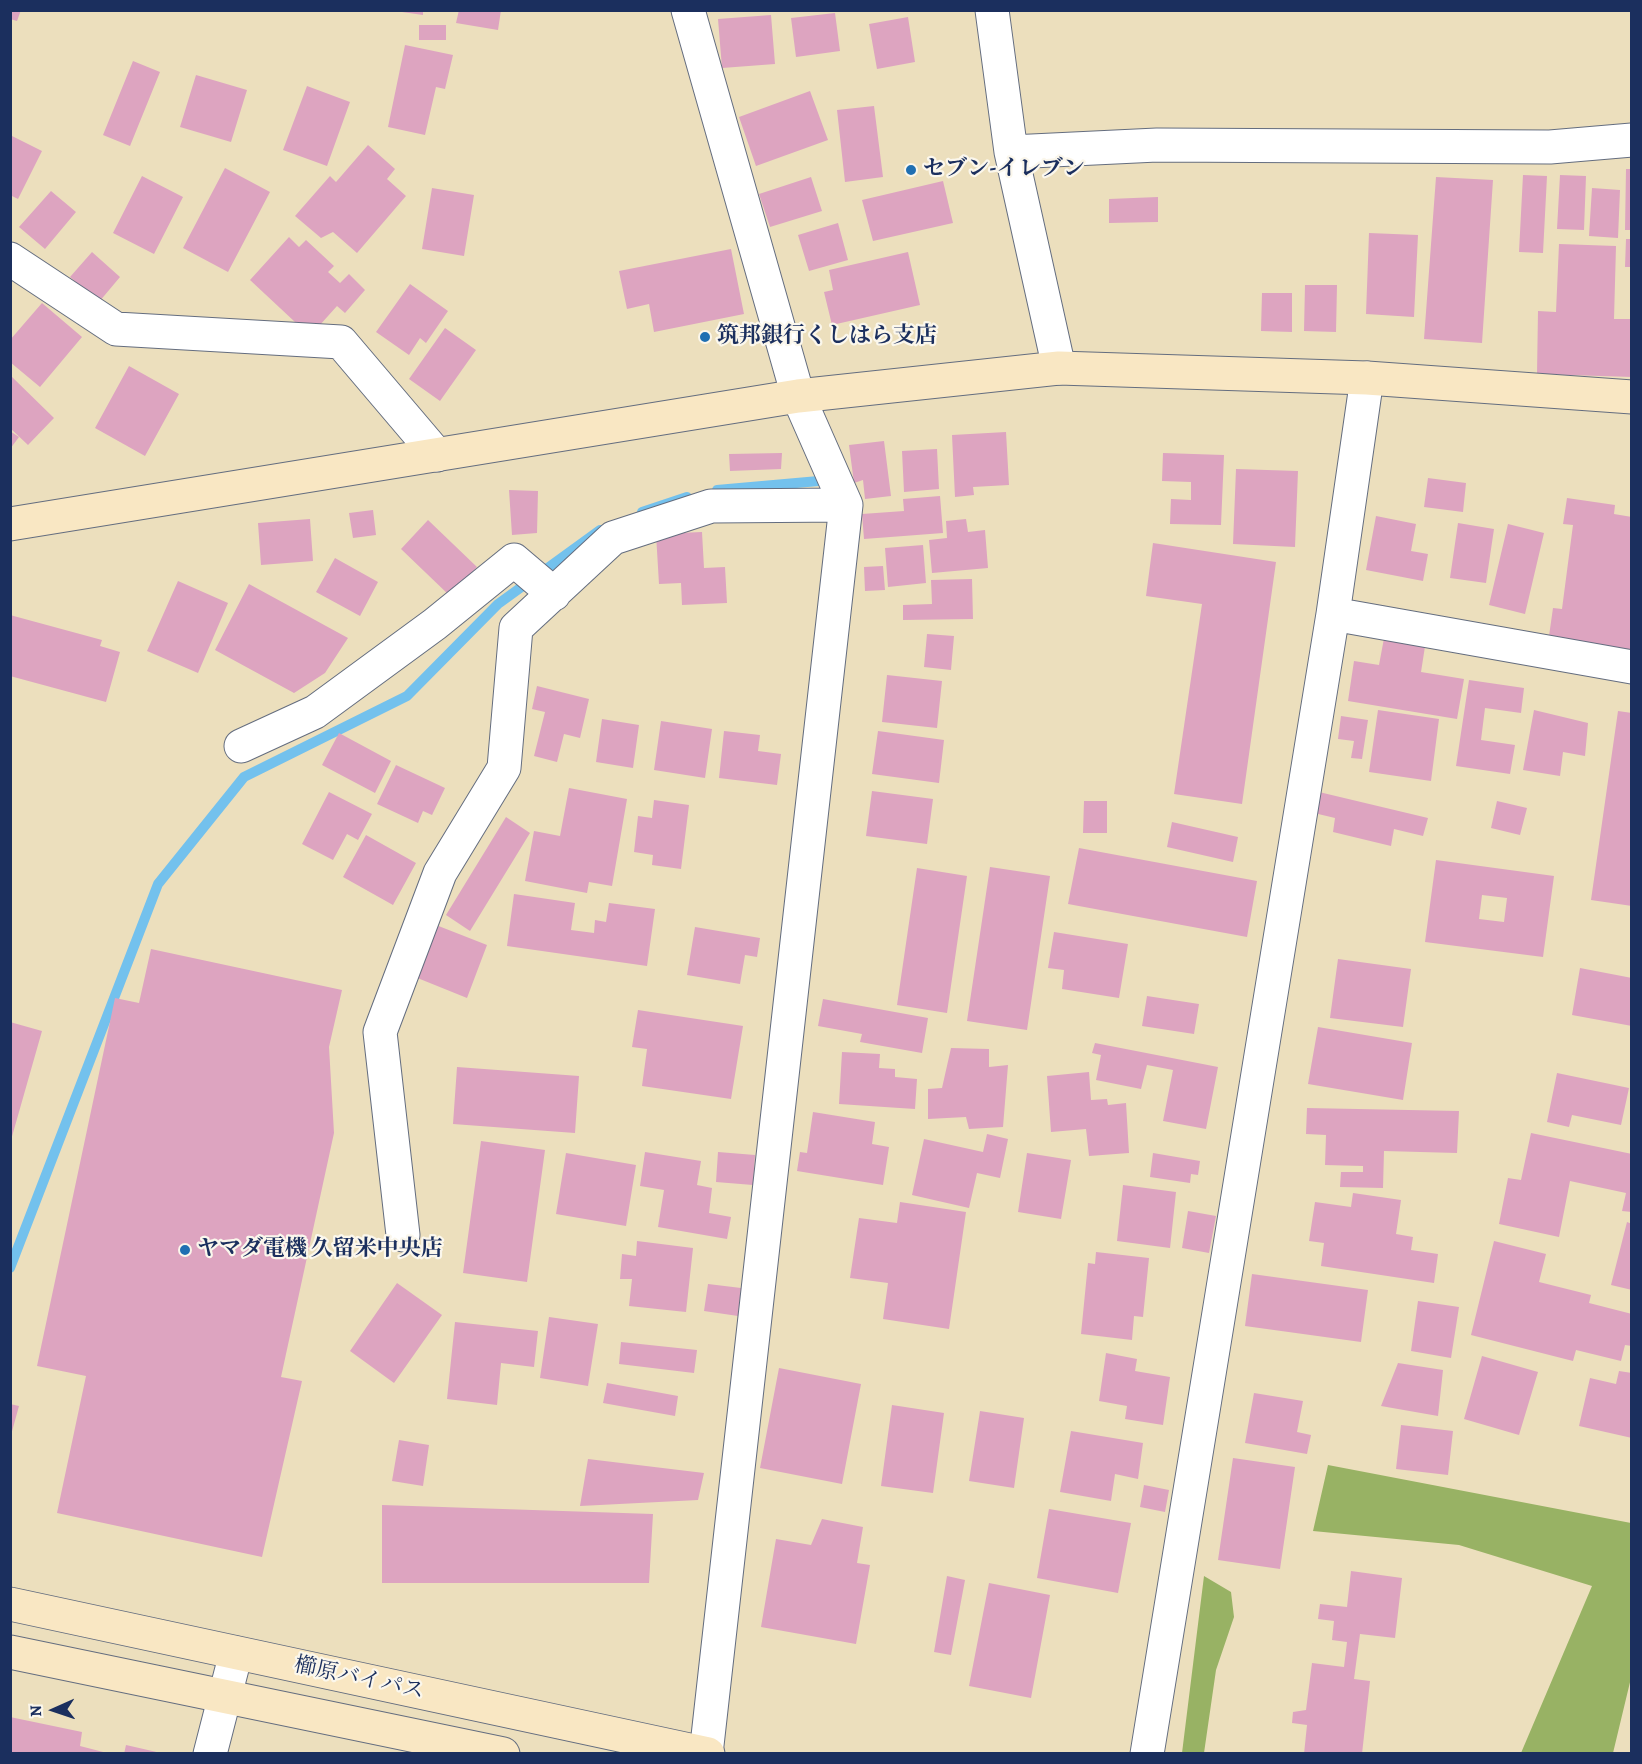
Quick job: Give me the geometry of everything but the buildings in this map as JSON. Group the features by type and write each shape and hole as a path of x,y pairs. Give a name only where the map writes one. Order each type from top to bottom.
{"street":[{"path":"688,10 798,396 846,505 706,1753"},
{"path":"992,10 1011,152 1059,368"},
{"path":"1011,152 1157,145 1550,147 1632,140"},
{"path":"10,259 116,328 340,342 437,456"},
{"path":"10,524 798,396 1059,368 1367,378 1632,397"},
{"path":"1148,1754 1333,614 1367,378"},
{"path":"404,1235 380,1032 440,873 504,768 516,628 613,538 711,506 846,505"},
{"path":"241,746 315,712 435,624 514,560 554,594"},
{"path":"1333,614 1632,667"},
{"name":"櫛原バイパス","path":"10,1604 706,1753"},
{"name":"櫛原バイパス","path":"10,1652 225,1694 503,1754"},
{"path":"210,1754 236,1653"}],"green space":[{"path":"1328,1465 1631,1523 1631,1678 1613,1753 1521,1753 1592,1586 1459,1545 1313,1531"},
{"path":"1204,1576 1231,1592 1234,1617 1216,1670 1204,1753 1182,1753"}],"waterway":[{"path":"717,490 830,480"},
{"path":"642,512 687,497"},
{"path":"10,1268 158,884 244,777 407,696 498,604 600,530"}],"place":[{"name":"セブン-イレブン","path":"911,170"},
{"name":"筑邦銀行くしはら支店","path":"705,337"},
{"name":"ヤマダ電機 久留米中央店","path":"185,1250"}]}
